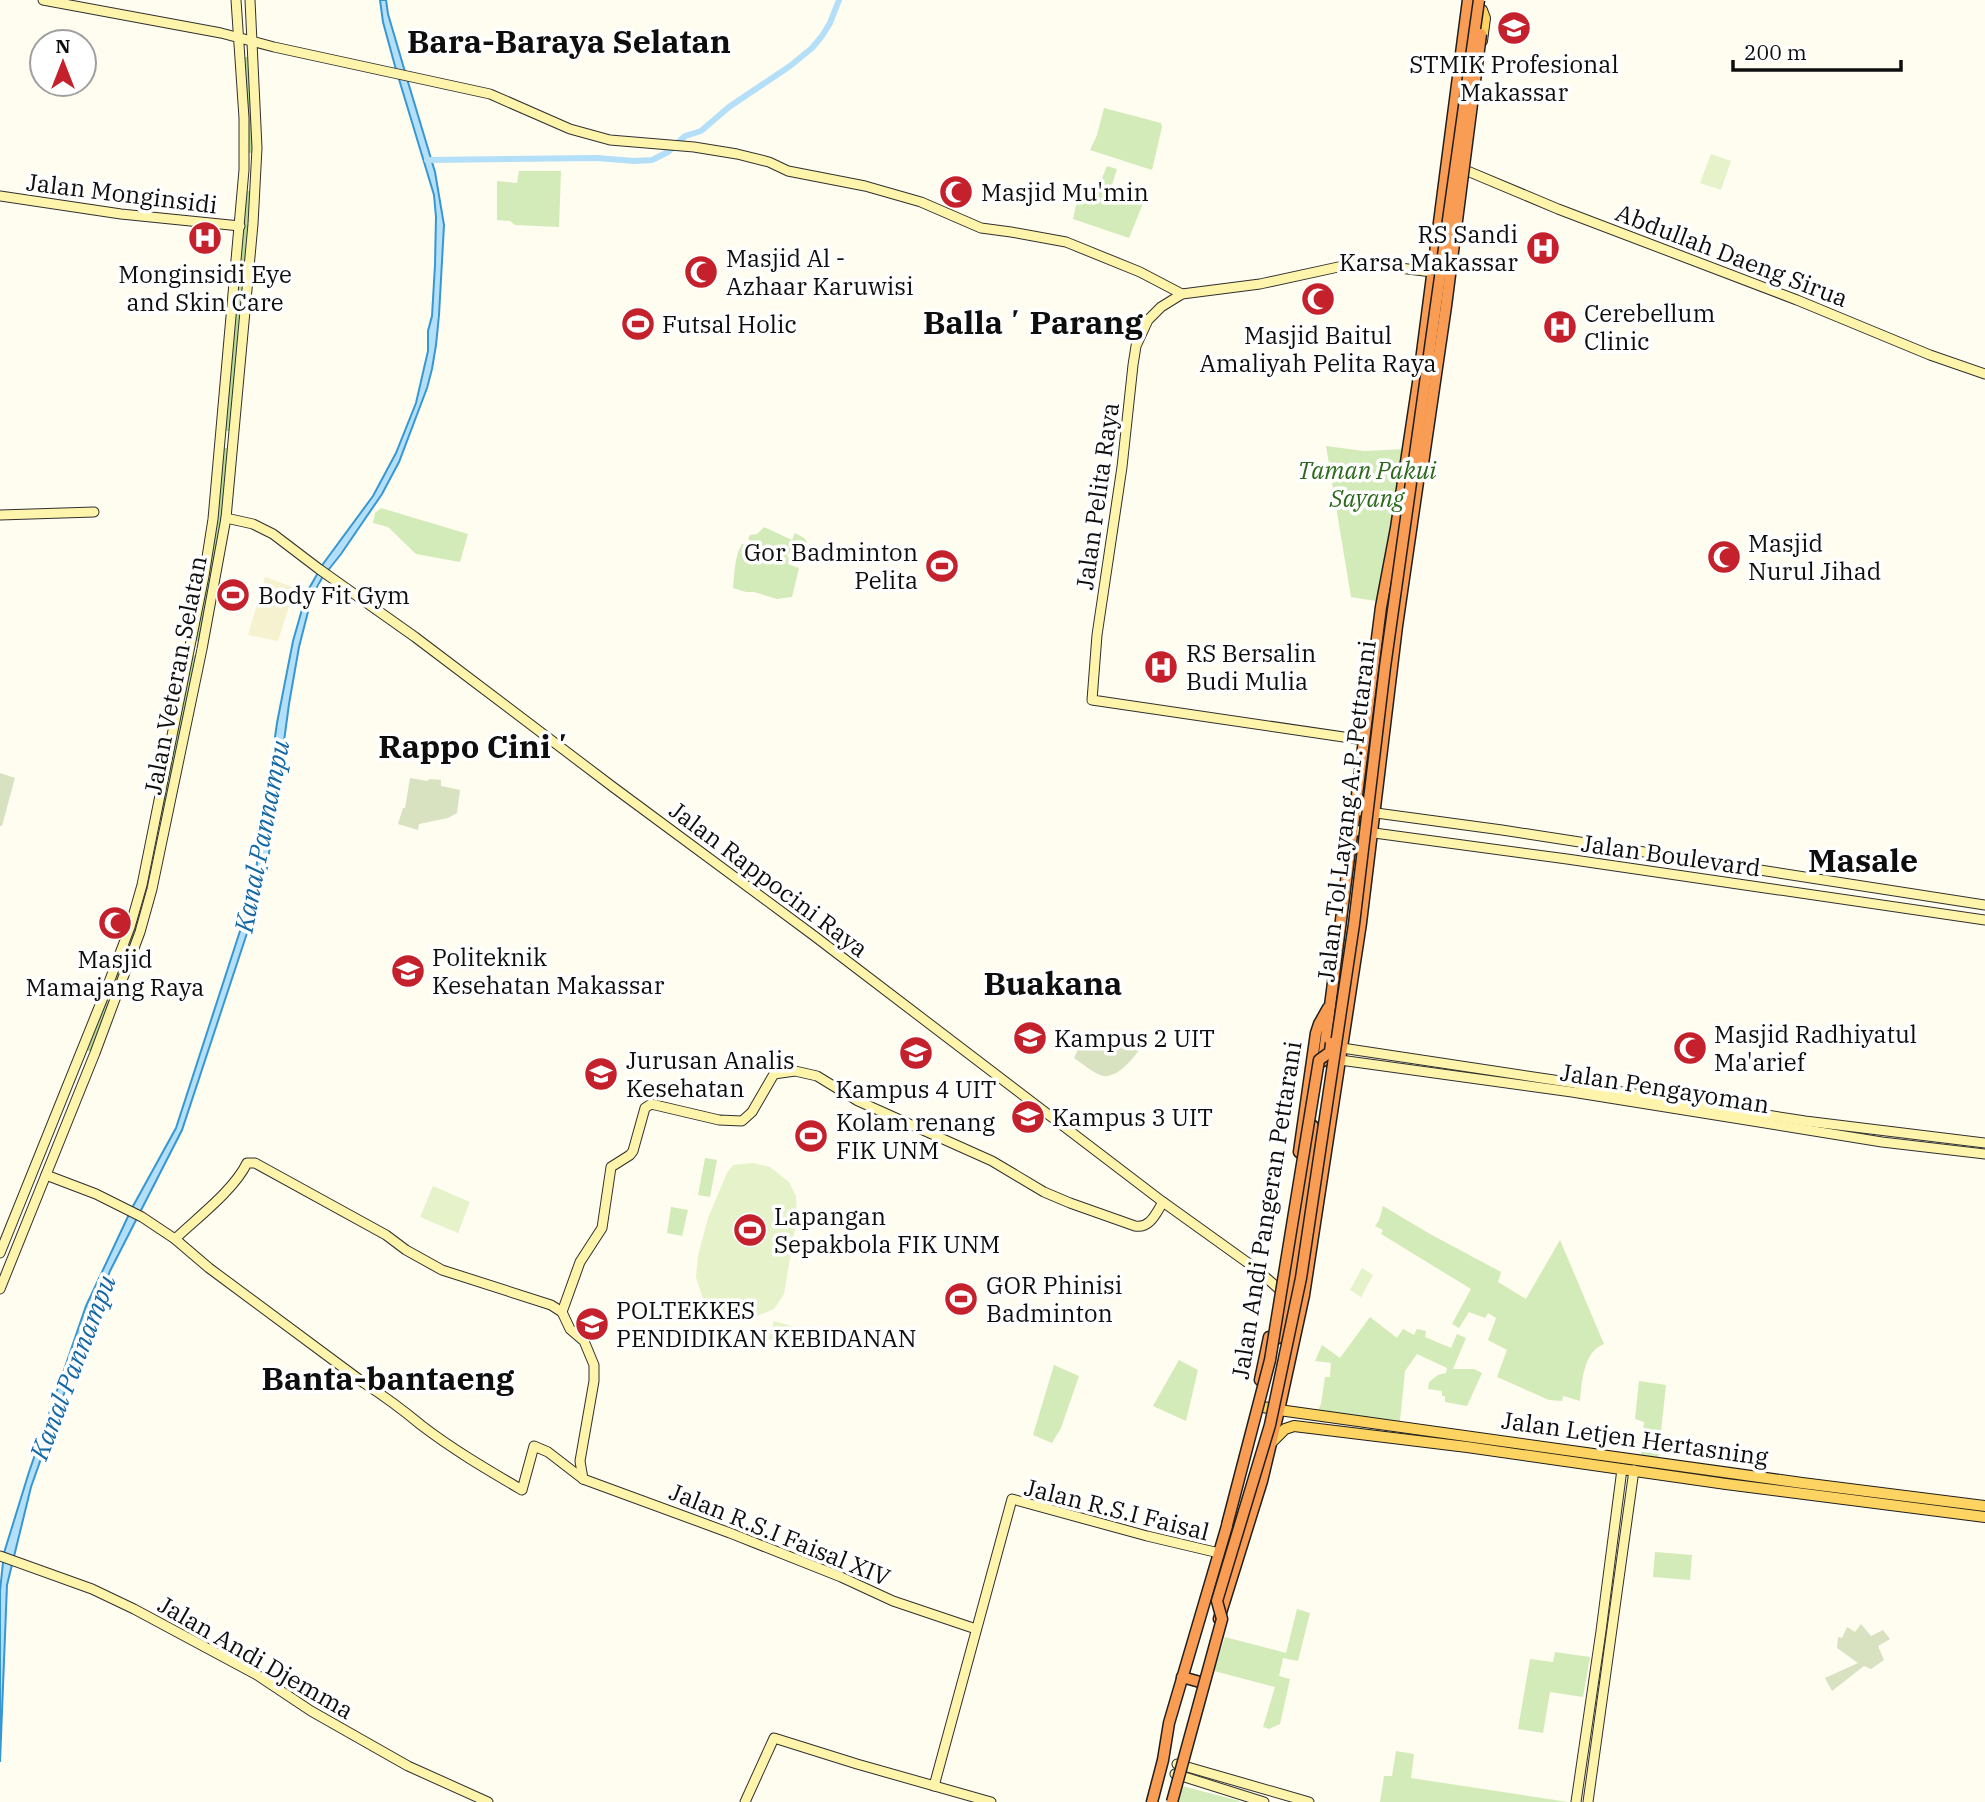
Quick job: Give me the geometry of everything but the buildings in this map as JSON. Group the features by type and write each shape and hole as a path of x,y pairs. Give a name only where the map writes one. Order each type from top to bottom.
{"highway":[{"name":"Jalan Andi Pangeran Pettarani","path":"1152,1802 1169,1723 1263,1406 1291,1278 1330,1006 1378,626 1398,514 1468,0"},
{"name":"Jalan Tol Layang A.P. Pettarani","path":"1227,1525 1270,1360 1319,1060 1330,1052 1353,894 1390,595 1474,0"},
{"path":"1171,1802 1272,1442 1304,1295 1361,923 1397,626 1449,280 1472,104 1481,3"},
{"path":"1414,517 1446,306 1484,12 1481,3"},
{"name":"Jalan Tol Layang A.P. Pettarani","path":"1222,1618 1217,1601 1270,1424 1301,1278 1354,924 1385,667 1481,3"},
{"path":"1459,60 1462,66 1469,68 1475,62"},
{"path":"1454,99 1459,92 1464,92 1469,95 1472,104"},
{"path":"1384,588 1392,599 1397,598 1403,589"},
{"path":"1378,626 1382,619 1389,617 1397,626"},
{"name":"Jalan Andi Pangeran Pettarani","path":"1220,1550 1279,1289 1316,1033 1330,1006"},
{"path":"1302,1204 1308,1213 1317,1207"},
{"path":"1298,1232 1303,1224 1308,1224 1313,1232"},
{"path":"1171,1802 1200,1682 1222,1618"},
{"path":"1182,1677 1200,1682"}],"main road":[{"path":"1414,517 1421,494 1485,18 1481,3"},
{"name":"Jalan Letjen Hertasning","path":"1263,1406 1536,1451 1985,1517"},
{"name":"Jalan Letjen Hertasning","path":"1272,1442 1285,1429 1294,1426 1536,1451 1622,1469 1985,1506"},
{"path":"1179,1770 1222,1618"}],"street":[{"path":"43,0 237,37 490,94 570,129 610,140 748,156 788,171 865,186 921,202 981,228 1066,242 1123,265 1182,294"},
{"name":"Jalan Veteran Selatan","path":"0,1289 136,942 152,889 159,829 209,547 221,435 244,170 244,118 236,0"},
{"name":"Jalan Veteran Selatan","path":"0,1253 130,926 159,829 202,649 226,518 257,170 250,0"},
{"path":"244,170 257,170"},
{"name":"Abdullah Daeng Sirua","path":"1465,170 1930,355 1985,374"},
{"name":"Jalan Monginsidi","path":"0,196 121,214 240,226"},
{"name":"Jalan Pelita Raya","path":"1364,740 1091,700 1097,635 1122,467 1133,365 1142,329 1156,311 1182,294 1260,284 1352,264 1432,272"},
{"path":"1160,284 1161,307"},
{"path":"221,435 234,436"},
{"path":"0,515 94,512"},
{"name":"Jalan Rappocini Raya","path":"226,518 265,529 458,668 1163,1202 1255,1268 1279,1289"},
{"path":"190,647 202,649"},
{"name":"Jalan Boulevard","path":"1354,810 1502,830 1985,905"},
{"name":"Jalan Boulevard","path":"1352,830 1985,920"},
{"name":"Jalan Pengayoman","path":"1342,1048 1805,1121 1985,1143"},
{"path":"1409,1069 1411,1058"},
{"name":"Jalan Pengayoman","path":"1340,1060 1572,1092 1882,1142 1985,1154"},
{"path":"562,1312 580,1262 602,1228 611,1167 633,1151 645,1108 651,1104 719,1121 737,1122 746,1118 774,1074 809,1073 827,1080 869,1107 933,1133 992,1161 1044,1192 1090,1211 1140,1227 1148,1224 1163,1202"},
{"path":"52,1126 63,1130"},
{"path":"1943,1150 1945,1138"},
{"path":"46,1175 130,1210 175,1239 216,1201 240,1175 247,1163 255,1163 442,1269 544,1303 562,1312 570,1329 584,1341 590,1352 595,1373 580,1465 583,1479"},
{"name":"Jalan R.S.I Faisal XIV","path":"175,1239 209,1268 422,1425 522,1490 534,1446 548,1452 583,1479 730,1533 841,1577 893,1601 976,1629"},
{"path":"1576,1802 1622,1469"},
{"path":"1588,1802 1634,1470"},
{"name":"Jalan R.S.I Faisal","path":"976,1629 1012,1499 1087,1514 1220,1550"},
{"path":"1617,1505 1629,1507"},
{"name":"Jalan Andi Djemma","path":"2,1556 92,1589 134,1609 257,1675 311,1711 408,1766 488,1802"},
{"path":"934,1786 976,1629"},
{"path":"745,1802 774,1738 991,1802"},
{"path":"1179,1770 1309,1802"},
{"path":"1179,1770 1264,1802"},
{"path":"1251,1799 1254,1787"}],"shaded area":[{"path":"265,577 295,588 278,641 248,635"}],"green space":[{"path":"241,57 249,57 254,153 246,153"},
{"path":"1104,108 1161,123 1152,170 1090,150"},
{"path":"1711,154 1731,161 1721,190 1700,183"},
{"path":"1107,166 1117,169 1110,191 1144,201 1129,238 1073,219 1080,185 1098,188"},
{"path":"519,171 561,171 559,227 515,225 510,221 497,220 497,181 517,183"},
{"path":"243,191 253,191 231,431 223,431"},
{"name":"Taman Pakui Sayang","path":"1326,446 1364,451 1405,449 1382,602 1351,597"},
{"path":"221,448 231,448 225,517 201,642 192,640"},
{"path":"381,508 468,534 460,562 416,554 388,527 373,523 375,513"},
{"path":"764,527 792,540 795,533 807,542 803,550 793,547 787,556 788,564 799,568 792,597 777,599 733,588 739,549 742,544 751,546 753,542 748,539 750,535 757,534"},
{"name":"Body Fit Gym","path":"226,583 244,586 240,608 222,605"},
{"path":"190,655 199,656 165,822 156,820"},
{"path":"0,773 15,778 2,826 0,826"},
{"path":"410,778 441,780 441,786 460,790 457,813 448,818 419,824 418,830 398,824 405,808"},
{"path":"134,911 145,914 95,1053 83,1049"},
{"path":"1104,1037 1142,1046 1130,1061 1109,1076 1092,1071 1074,1058 1082,1041 1100,1045"},
{"name":"Kolam renang FIK UNM","path":"806,1120 828,1128 818,1153 795,1145"},
{"path":"705,1158 717,1160 710,1197 698,1195"},
{"name":"Lapangan Sepakbola FIK UNM","path":"753,1163 770,1167 789,1182 796,1196 797,1217 784,1294 774,1309 757,1316 735,1318 719,1313 703,1299 696,1277 698,1256 708,1218 727,1173 733,1165"},
{"path":"433,1186 470,1202 458,1233 420,1217"},
{"path":"1383,1206 1501,1272 1498,1282 1526,1299 1560,1240 1604,1344 1597,1348 1588,1361 1580,1401 1563,1396 1562,1401 1549,1400 1497,1377 1507,1350 1488,1340 1496,1318 1488,1313 1485,1318 1469,1312 1459,1328 1452,1324 1471,1289 1381,1234 1383,1230 1375,1226"},
{"path":"671,1207 688,1210 682,1236 667,1233"},
{"path":"1362,1268 1373,1275 1361,1297 1350,1290"},
{"path":"1370,1317 1397,1338 1403,1329 1414,1335 1417,1329 1426,1331 1425,1337 1451,1348 1457,1334 1466,1338 1453,1369 1474,1369 1482,1373 1467,1406 1445,1402 1442,1391 1428,1389 1429,1382 1446,1373 1447,1368 1417,1354 1405,1371 1400,1421 1318,1411 1325,1377 1330,1377 1331,1363 1315,1361 1322,1345 1340,1358"},
{"path":"774,1321 802,1329 797,1346 768,1339"},
{"path":"1179,1360 1198,1370 1186,1421 1153,1406"},
{"path":"1054,1365 1079,1376 1061,1428 1052,1443 1033,1435"},
{"path":"1639,1381 1666,1385 1658,1459 1641,1455 1644,1422 1635,1419"},
{"path":"1655,1552 1692,1555 1690,1580 1653,1577"},
{"path":"1297,1609 1310,1613 1298,1661 1283,1658 1279,1676 1290,1679 1280,1724 1269,1729 1263,1727 1275,1687 1214,1671 1225,1637 1286,1653"},
{"path":"1861,1624 1871,1636 1883,1630 1890,1639 1878,1646 1884,1660 1871,1669 1864,1666 1832,1691 1825,1678 1858,1663 1837,1648 1838,1637 1842,1638 1847,1627 1855,1632"},
{"path":"1555,1652 1590,1657 1583,1697 1550,1692 1543,1733 1518,1729 1530,1659 1553,1662"},
{"path":"1396,1751 1414,1754 1411,1778 1568,1802 1380,1802 1384,1776 1392,1776"},
{"path":"1182,1786 1240,1801 1178,1802"}],"water":[{"name":"Kanal Pannampu","path":"380,0 386,0 435,172 444,225 439,315 432,369 399,462 382,494 312,596 289,704 267,868 251,921 182,1130 110,1271 31,1487 7,1585 0,1762 0,1591 4,1553 86,1306 132,1208 176,1128 240,931 256,870 277,723 293,641 307,592 323,564 373,496 396,453 416,403 428,351 435,265 434,195 395,66"}],"waterway":[{"path":"427,160 652,160 668,152 685,136 701,131 729,107 812,48 830,23 839,0"}],"place":[{"name":"STMIK Profesional Makassar","path":"1514,28"},
{"name":"Masjid Mu'min","path":"956,192"},
{"name":"Monginsidi Eye and Skin Care","path":"205,238"},
{"name":"RS Sandi Karsa Makassar","path":"1543,248"},
{"name":"Masjid Al - Azhaar Karuwisi","path":"701,272"},
{"name":"Masjid Baitul Amaliyah Pelita Raya","path":"1318,299"},
{"name":"Futsal Holic","path":"638,324"},
{"name":"Cerebellum Clinic","path":"1560,327"},
{"name":"Masjid Nurul Jihad","path":"1724,557"},
{"name":"Gor Badminton Pelita","path":"942,566"},
{"name":"Body Fit Gym","path":"233,595"},
{"name":"RS Bersalin Budi Mulia","path":"1161,667"},
{"name":"Masjid Mamajang Raya","path":"115,923"},
{"name":"Politeknik Kesehatan Makassar","path":"408,971"},
{"name":"Kampus 2 UIT","path":"1030,1038"},
{"name":"Masjid Radhiyatul Ma'arief","path":"1690,1048"},
{"name":"Kampus 4 UIT","path":"916,1053"},
{"name":"Jurusan Analis Kesehatan","path":"601,1074"},
{"name":"Kampus 3 UIT","path":"1028,1117"},
{"name":"Kolam renang FIK UNM","path":"811,1136"},
{"name":"Lapangan Sepakbola FIK UNM","path":"750,1230"},
{"name":"GOR Phinisi Badminton","path":"961,1299"},
{"name":"POLTEKKES PENDIDIKAN KEBIDANAN","path":"592,1324"}],"district":[{"name":"Bara-Baraya Selatan","path":"569,41"},
{"name":"Ballaʼ Parang","path":"1033,322"},
{"name":"Rappo Ciniʼ","path":"474,746"},
{"name":"Masale","path":"1863,860"},
{"name":"Buakana","path":"1053,983"},
{"name":"Banta-bantaeng","path":"388,1378"}]}
